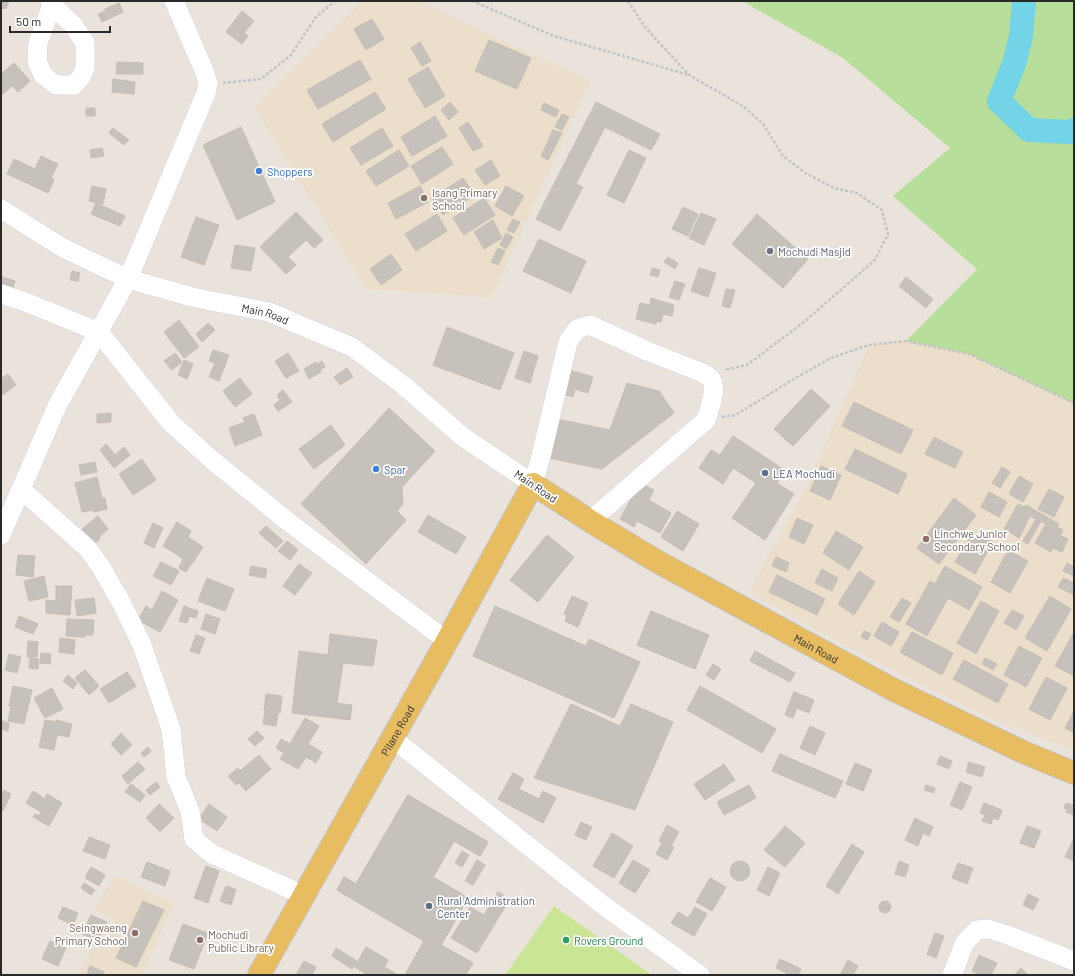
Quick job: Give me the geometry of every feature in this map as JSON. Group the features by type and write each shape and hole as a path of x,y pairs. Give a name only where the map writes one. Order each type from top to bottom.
{"main road":[{"name":"Main Road","path":"533,484 590,521 658,562 894,690 1023,752 1074,773"},
{"name":"Pilane Road","path":"258,975 447,641 533,484"}],"street":[{"path":"1,535 58,404 128,279 202,104 208,84 205,73 174,1"},
{"name":"Main Road","path":"1,209 63,248 128,279 196,298 269,312 352,348 403,385 463,437 533,484"},
{"path":"1,294 23,301 98,332 171,423 206,454 290,524 447,641"},
{"path":"533,484 568,342 577,329 590,325 647,351 703,373 711,379 714,386 706,420 590,521"},
{"path":"21,489 88,549 101,567 122,604 142,645 171,729 176,777 190,811 194,839 212,854 303,895"},
{"path":"392,738 603,905 700,975"},
{"path":"952,975 965,942 977,930 988,929 1005,934 1074,962"}],"path":[{"path":"208,84 261,79 290,56 316,17 335,1"},
{"path":"472,1 554,36 689,75 743,106 763,124 783,156 807,174 834,188 857,193 882,210 888,234 875,260 804,322 747,365 703,373"},
{"path":"628,1 644,26 689,75"},
{"path":"706,420 736,415 792,380 831,358 869,345 906,341 969,354 1074,403"}],"shaded area":[{"name":"Isang Primary School","path":"362,1 419,1 590,81 492,297 366,289 254,107"},
{"name":"Linchwe Junior Secondary School","path":"906,341 969,354 1074,403 1074,751 979,713 842,644 749,592 807,485 869,345"},
{"name":"Seingwaeng Primary School","path":"115,876 174,903 143,973 146,975 79,975 92,947 101,951 116,920 94,909"}],"green space":[{"path":"742,1 1074,1 1074,403 969,354 906,341 977,269 893,196 950,148 843,58"},
{"name":"Rovers Ground","path":"554,906 652,975 505,975"}],"building":[{"path":"1,1 9,1 6,9 1,8"},
{"path":"119,3 123,12 102,22 98,14"},
{"path":"242,11 254,21 244,33 248,36 242,44 226,32"},
{"path":"372,19 384,39 366,50 354,29"},
{"path":"489,40 531,58 517,89 475,71"},
{"path":"420,42 431,61 422,66 411,48"},
{"path":"360,60 371,79 318,109 307,90"},
{"path":"117,62 143,63 143,74 116,74"},
{"path":"14,63 30,81 18,92 12,86 1,96 1,74"},
{"path":"428,67 445,96 425,108 408,79"},
{"path":"113,79 135,82 134,94 112,92"},
{"path":"375,92 386,109 333,142 322,124"},
{"path":"450,102 458,112 449,120 441,110"},
{"path":"596,102 660,134 651,150 605,127 576,184 583,187 560,231 536,219"},
{"path":"544,103 559,110 556,117 541,110"},
{"path":"86,108 95,108 95,116 86,116"},
{"path":"562,114 569,117 562,130 555,127"},
{"path":"435,116 447,136 412,156 401,137"},
{"path":"468,122 483,146 473,151 459,128"},
{"path":"241,127 275,202 237,220 203,145"},
{"path":"113,128 129,140 124,145 109,133"},
{"path":"382,128 393,146 361,165 350,148"},
{"path":"553,130 562,133 548,160 541,156"},
{"path":"442,147 453,164 422,184 411,166"},
{"path":"102,148 104,156 91,158 90,150"},
{"path":"399,150 409,166 376,186 366,171"},
{"path":"629,150 646,158 624,203 607,195"},
{"path":"41,156 58,164 51,178 54,180 48,193 7,174 14,159 35,169"},
{"path":"491,160 500,176 485,185 475,170"},
{"path":"463,178 475,195 443,215 432,198"},
{"path":"92,186 106,189 103,204 89,201"},
{"path":"420,186 428,202 396,219 388,203"},
{"path":"506,186 524,196 512,216 495,206"},
{"path":"484,198 495,215 464,235 453,218"},
{"path":"96,203 125,216 120,226 91,214"},
{"path":"683,207 698,214 688,236 672,229"},
{"path":"296,212 323,240 314,248 306,240 288,257 296,265 286,274 260,247"},
{"path":"701,213 716,219 704,245 689,238"},
{"path":"437,214 447,231 416,251 405,234"},
{"name":"Mochudi Masjid","path":"757,214 808,259 783,288 732,244"},
{"path":"196,217 219,225 204,265 181,257"},
{"path":"513,219 520,222 514,233 507,230"},
{"path":"493,220 502,238 484,249 474,232"},
{"path":"506,233 513,237 506,249 500,245"},
{"path":"539,239 586,261 571,293 523,271"},
{"path":"235,245 255,248 251,271 231,268"},
{"path":"498,248 505,251 498,265 491,262"},
{"path":"391,254 402,270 381,285 370,269"},
{"path":"668,257 678,263 675,269 664,262"},
{"path":"652,268 660,270 658,277 650,275"},
{"path":"699,268 716,273 708,297 691,291"},
{"path":"72,271 80,273 78,281 70,280"},
{"path":"2,277 15,281 13,288 1,285"},
{"path":"906,277 933,299 926,308 899,286"},
{"path":"675,281 685,284 679,300 669,297"},
{"path":"726,289 735,290 730,308 722,306"},
{"path":"651,298 674,305 672,316 663,314 661,322 657,321 656,324 636,319 640,303 650,305"},
{"path":"179,320 199,347 184,358 164,332"},
{"path":"208,323 215,330 202,342 196,334"},
{"path":"447,327 514,353 500,390 433,365"},
{"path":"213,350 229,355 219,381 209,377 215,363 209,361"},
{"path":"524,351 538,356 530,383 515,378"},
{"path":"175,353 182,362 172,370 164,361"},
{"path":"288,353 299,371 286,378 275,361"},
{"path":"184,360 193,364 187,379 178,375"},
{"path":"322,361 325,367 320,370 321,372 309,379 304,369 316,362 317,364"},
{"path":"347,368 353,377 340,385 334,377"},
{"path":"566,369 593,377 588,393 575,389 573,397 560,393"},
{"path":"8,374 16,385 3,395 1,392 1,379"},
{"path":"240,378 252,394 235,407 223,391"},
{"path":"627,383 659,391 674,413 602,469 549,458 557,419 610,430"},
{"path":"811,389 830,406 793,446 774,429"},
{"path":"283,390 292,402 278,411 274,405 280,400 277,395"},
{"path":"854,402 913,430 901,454 842,426"},
{"name":"Spar","path":"389,408 435,451 402,487 403,504 397,511 406,520 366,564 301,504"},
{"path":"111,413 111,422 97,423 97,414"},
{"path":"254,414 262,435 235,446 229,428 245,422 243,418"},
{"path":"331,425 345,445 314,469 299,449"},
{"path":"733,436 786,471 777,483 794,494 765,540 732,518 756,483 733,468 723,484 699,468 711,450 720,455"},
{"path":"934,437 963,452 955,468 925,454"},
{"path":"106,444 115,455 124,447 130,455 114,468 100,450"},
{"path":"855,449 907,474 898,494 845,469"},
{"path":"142,459 156,480 133,495 119,474"},
{"path":"95,462 97,472 81,475 79,465"},
{"path":"821,466 841,475 830,500 810,491"},
{"path":"1002,467 1010,472 1000,488 992,483"},
{"path":"1019,476 1033,484 1023,502 1009,494"},
{"path":"97,477 102,498 105,498 107,509 94,512 93,510 82,512 75,483"},
{"path":"640,483 654,490 649,500 671,513 660,533 637,521 634,527 620,519"},
{"path":"1049,489 1064,497 1054,517 1038,509"},
{"path":"989,492 1007,502 999,517 981,507"},
{"path":"954,498 976,515 939,564 917,548"},
{"path":"1018,504 1024,507 1026,505 1059,524 1057,527 1063,530 1060,536 1068,539 1062,552 1053,548 1051,552 1035,543 1046,524 1041,521 1028,544 1023,541 1036,519 1030,516 1019,538 1004,529"},
{"path":"677,511 699,524 683,551 661,537"},
{"path":"428,515 466,537 456,554 418,532"},
{"path":"98,516 108,529 94,544 82,529"},
{"path":"797,518 813,525 804,544 789,537"},
{"path":"177,522 191,531 188,537 203,547 192,564 163,546"},
{"path":"153,523 163,528 154,548 144,543"},
{"path":"266,526 283,541 276,548 259,533"},
{"path":"836,531 863,547 849,570 823,553"},
{"path":"973,531 993,542 975,574 955,562"},
{"path":"547,535 574,557 538,602 510,580"},
{"path":"287,541 298,550 290,560 278,551"},
{"path":"1008,550 1028,561 1010,593 991,582"},
{"path":"18,555 35,556 33,577 16,575"},
{"path":"776,557 789,563 786,572 772,566"},
{"path":"183,559 191,564 186,572 179,568"},
{"path":"161,562 179,571 171,585 153,576"},
{"path":"1067,563 1074,567 1074,576 1063,571"},
{"path":"299,564 312,573 295,595 283,586"},
{"path":"251,566 267,569 265,578 249,575"},
{"path":"945,566 982,587 969,610 948,598 927,636 906,624 930,581 935,584"},
{"path":"822,569 838,578 832,591 815,583"},
{"path":"859,571 875,582 854,615 838,604"},
{"path":"777,575 825,599 817,615 769,592"},
{"path":"44,576 48,597 29,601 24,581"},
{"path":"207,578 234,589 225,611 198,601"},
{"path":"1063,578 1074,583 1074,595 1058,587"},
{"path":"56,586 72,586 70,615 46,613 46,600 56,601"},
{"path":"162,591 178,600 160,632 138,620 146,606 152,610"},
{"path":"572,596 588,603 578,627 565,621 567,615 564,614"},
{"path":"1050,596 1071,609 1047,651 1025,638"},
{"path":"94,598 96,613 77,616 75,600"},
{"path":"902,598 911,603 899,622 890,617"},
{"path":"981,601 999,611 976,654 957,643"},
{"path":"184,606 192,609 187,623 179,621"},
{"path":"495,606 586,646 589,639 640,662 614,718 473,656"},
{"path":"192,609 198,611 196,618 189,616"},
{"path":"1012,610 1024,616 1016,630 1004,623"},
{"path":"651,611 709,635 695,669 637,645"},
{"path":"206,614 220,619 215,634 201,629"},
{"path":"19,616 38,624 33,634 15,627"},
{"path":"67,619 94,620 93,635 85,635 85,637 66,636"},
{"path":"882,622 899,632 891,646 874,636"},
{"path":"864,631 871,634 867,640 861,637"},
{"path":"912,632 953,653 942,675 900,652"},
{"path":"1074,632 1074,676 1055,666"},
{"path":"330,634 377,640 373,666 343,663 337,703 352,705 350,720 292,713 299,651 328,655"},
{"path":"196,635 205,638 199,654 190,651"},
{"path":"60,638 75,640 74,654 59,652"},
{"path":"28,641 38,642 37,657 27,657"},
{"path":"1019,646 1042,658 1026,687 1004,675"},
{"path":"755,651 795,673 790,682 750,661"},
{"path":"41,653 51,654 50,664 40,663"},
{"path":"9,654 21,657 17,673 5,670"},
{"path":"30,658 39,659 38,669 29,668"},
{"path":"985,658 997,664 993,670 982,664"},
{"path":"964,660 1008,684 998,703 953,679"},
{"path":"713,664 721,669 714,680 706,675"},
{"path":"85,670 99,686 89,695 75,678"},
{"path":"127,672 136,686 109,703 100,689"},
{"path":"68,675 77,683 73,689 63,681"},
{"path":"1046,677 1067,688 1050,720 1029,709"},
{"path":"13,686 32,690 24,724 8,721"},
{"path":"700,686 776,729 762,753 687,710"},
{"path":"52,688 63,709 45,718 34,698"},
{"path":"794,692 814,700 809,713 797,708 793,718 785,715"},
{"path":"266,694 282,696 280,713 264,711"},
{"path":"571,704 620,726 631,704 673,722 635,810 534,778"},
{"path":"265,711 278,714 276,726 263,724"},
{"path":"1074,711 1074,733 1065,728"},
{"path":"305,718 319,726 308,744 322,752 316,763 306,757 298,769 280,759 284,753 276,748 281,739 290,744"},
{"path":"45,720 56,722 56,720 72,724 69,737 57,735 54,750 39,747"},
{"path":"1,721 9,723 8,731 1,729"},
{"path":"810,726 825,733 815,755 800,748"},
{"path":"257,731 264,738 255,746 248,739"},
{"path":"121,733 132,745 121,755 111,744"},
{"path":"148,747 151,751 144,757 141,753"},
{"path":"780,754 843,781 835,798 772,771"},
{"path":"259,755 271,769 246,791 239,783 236,785 228,776 238,768 240,771"},
{"path":"940,756 952,761 949,769 937,764"},
{"path":"138,762 145,769 128,784 122,776"},
{"path":"969,762 985,767 982,777 966,772"},
{"path":"855,763 872,770 863,791 846,784"},
{"path":"724,764 735,780 705,800 694,784"},
{"path":"513,773 524,779 519,789 539,799 543,791 556,798 543,823 498,799"},
{"path":"156,782 160,787 150,795 146,790"},
{"path":"960,782 972,787 962,810 950,805"},
{"path":"131,784 145,795 140,802 125,792"},
{"path":"749,785 756,798 724,815 717,802"},
{"path":"926,785 935,788 934,793 924,790"},
{"path":"4,790 11,794 3,811 1,810 3,801 1,800 1,796"},
{"path":"33,791 48,801 41,812 26,803"},
{"path":"47,794 62,803 49,826 33,817 35,814 39,816 49,800 45,798"},
{"path":"408,795 488,842 480,856 454,841 433,877 468,898 441,945 473,963 466,974 468,975 405,975 424,941 337,890 344,877 356,884","holes":["416,817 442,833 425,862 399,846","389,861 415,876 396,909 371,894","425,890 446,902 433,925 411,913"]},
{"path":"408,795 488,842 480,856 454,841 433,877 468,898 441,945 473,963 466,974 468,975 405,975 424,941 337,890 344,877 356,884"},
{"path":"984,803 1002,810 998,820 993,818 991,824 982,821 985,815 980,813"},
{"path":"1066,803 1074,805 1074,815 1066,812 1067,809 1064,808"},
{"path":"159,804 174,818 160,832 146,818"},
{"path":"209,804 227,817 217,831 199,819"},
{"path":"915,818 933,827 929,836 923,833 918,846 905,840"},
{"path":"581,822 592,827 586,840 575,835"},
{"path":"667,825 679,832 671,846 674,847 667,860 656,854 662,843 659,841"},
{"path":"785,826 805,843 785,867 764,850"},
{"path":"1027,826 1041,831 1034,848 1020,843"},
{"path":"612,833 633,846 614,878 593,866"},
{"path":"89,837 110,845 105,859 83,851"},
{"path":"1074,838 1074,861 1065,857"},
{"path":"852,844 864,852 838,894 826,886"},
{"path":"462,851 469,855 462,867 455,863"},
{"path":"477,860 485,865 473,885 465,881"},
{"path":"633,860 650,870 635,893 619,883"},
{"path":"740,861 747,864 750,871 747,878 740,881 733,878 730,871 733,864"},
{"path":"899,861 909,865 905,877 895,874"},
{"path":"147,862 170,871 165,886 141,877"},
{"path":"958,863 973,868 967,884 952,878"},
{"path":"206,866 219,871 208,903 194,898"},
{"path":"91,867 105,875 99,886 85,878"},
{"path":"768,867 780,873 769,896 757,890"},
{"path":"710,878 726,887 712,911 696,902"},
{"path":"84,883 95,890 91,895 81,888"},
{"path":"226,886 236,889 231,905 220,901"},
{"path":"498,892 510,899 477,953 451,938 470,907 484,915"},
{"path":"1028,894 1039,899 1033,910 1023,905"},
{"path":"143,901 164,910 136,967 116,958"},
{"path":"883,901 887,901 891,907 887,913 883,913 879,909 879,905"},
{"path":"63,907 78,913 73,925 58,918"},
{"path":"695,907 707,914 694,936 671,923 678,912 688,918"},
{"path":"91,915 107,922 98,941 82,934"},
{"path":"183,924 208,933 194,969 169,960"},
{"path":"935,933 944,936 936,958 927,954"},
{"path":"50,941 66,948 58,966 42,959"},
{"path":"366,947 388,960 384,967 398,975 368,975 355,967"},
{"path":"366,947 388,960 384,967 398,975 368,975 355,967"},
{"path":"336,948 357,961 352,969 332,956"},
{"path":"979,955 997,963 991,975 980,975 972,971"},
{"path":"780,959 801,969 798,975 790,975 776,968"},
{"path":"848,960 858,966 853,975 840,975"},
{"path":"304,961 316,967 312,975 296,975"},
{"path":"90,966 104,972 103,975 87,975"},
{"path":"1021,968 1028,975 1014,975"}],"waterway":[{"path":"1024,1 1021,36 1014,64 999,101 1029,130 1069,132 1074,130"}],"place":[{"name":"Shoppers","path":"259,171"},
{"name":"Isang Primary School","path":"424,198"},
{"name":"Mochudi Masjid","path":"770,251"},
{"name":"Spar","path":"376,469"},
{"name":"LEA Mochudi","path":"765,473"},
{"name":"Linchwe Junior Secondary School","path":"926,539"},
{"name":"Rural Administration Center","path":"429,906"},
{"name":"Seingwaeng Primary School","path":"135,933"},
{"name":"Mochudi Public Library","path":"200,940"},
{"name":"Rovers Ground","path":"566,940"}]}
